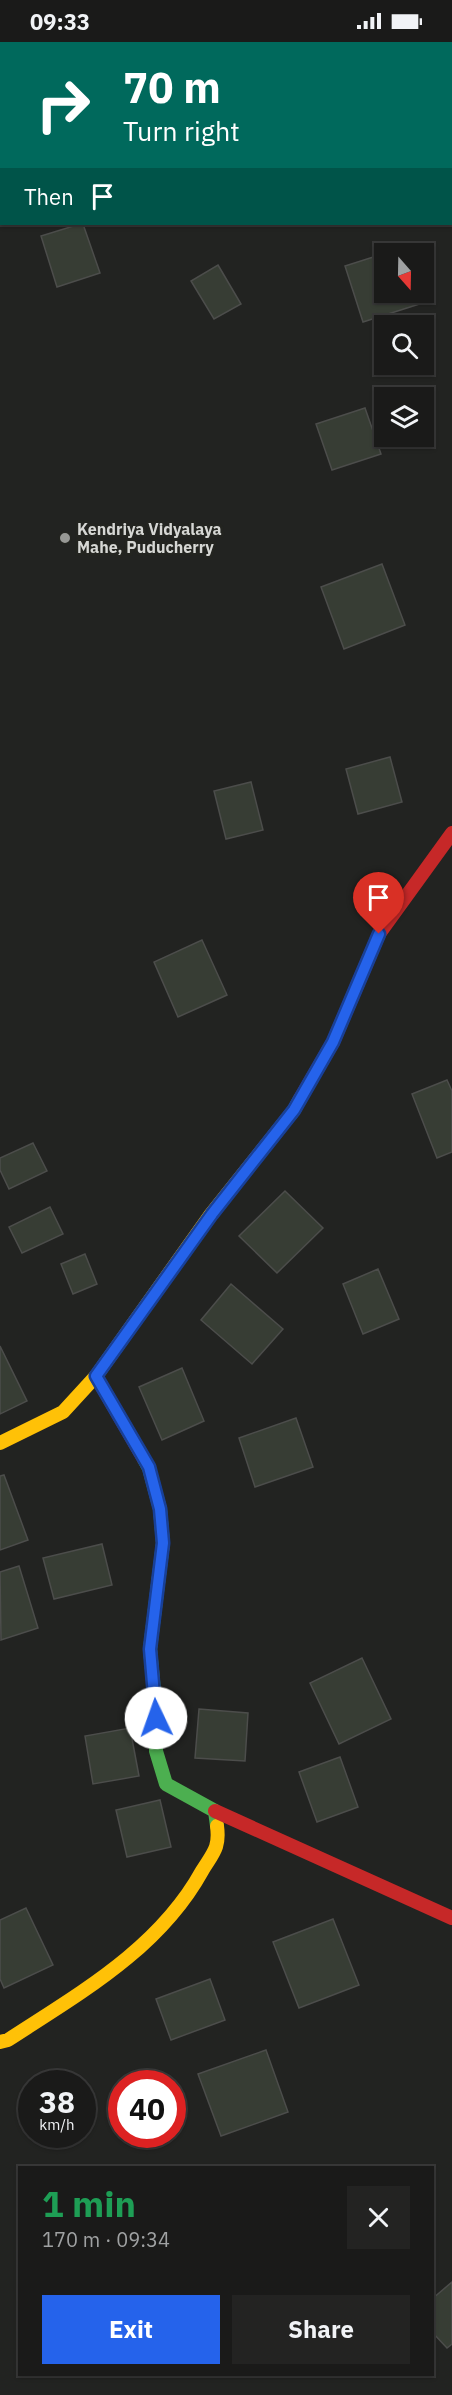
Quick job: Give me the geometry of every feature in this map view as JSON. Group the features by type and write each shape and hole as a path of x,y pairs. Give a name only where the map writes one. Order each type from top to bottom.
{"street":[{"path":"0,1443 63,1412 96,1376 212,1214 294,1110 333,1042 379,934 452,833"},
{"path":"96,1376 149,1467 160,1509 163,1543 150,1649 155,1701 156,1751 166,1784 215,1811 452,1918"},
{"path":"0,2042 8,2040 100,1980 145,1944 193,1888 219,1842 215,1811"}],"building":[{"path":"83,225 100,273 57,287 41,236"},
{"path":"374,257 374,303 423,303 385,315 374,315 374,318 363,322 345,266"},
{"path":"218,265 241,304 214,319 191,281"},
{"path":"365,408 374,434 374,447 379,447 381,454 332,470 316,424"},
{"path":"382,564 405,625 344,649 321,587"},
{"path":"390,757 402,802 358,814 346,769"},
{"path":"251,782 263,830 226,839 214,791"},
{"path":"202,940 227,995 178,1017 154,962"},
{"path":"447,1080 452,1091 452,1152 437,1158 412,1094"},
{"path":"33,1143 47,1171 9,1189 0,1170 0,1158"},
{"path":"285,1191 323,1228 277,1273 239,1236"},
{"path":"50,1207 63,1234 22,1253 9,1227"},
{"path":"85,1254 97,1284 73,1294 61,1264"},
{"path":"378,1269 399,1319 363,1334 343,1284"},
{"path":"231,1284 283,1329 252,1364 201,1320"},
{"path":"0,1346 27,1401 0,1414"},
{"path":"182,1368 204,1421 162,1440 139,1387"},
{"path":"296,1418 313,1467 255,1487 239,1438"},
{"path":"4,1475 28,1540 0,1550 0,1476"},
{"path":"102,1544 112,1585 54,1599 43,1558"},
{"path":"19,1566 38,1628 1,1640 0,1572"},
{"path":"362,1658 391,1719 339,1744 310,1683"},
{"path":"199,1709 248,1713 245,1761 195,1758"},
{"path":"130,1728 139,1776 93,1784 85,1736"},
{"path":"340,1757 358,1807 317,1822 299,1772"},
{"path":"160,1800 171,1847 127,1857 116,1810"},
{"path":"26,1908 53,1965 4,1988 0,1979 0,1920"},
{"path":"333,1919 359,1985 299,2008 273,1942"},
{"path":"210,1979 225,2020 171,2040 156,1999"},
{"path":"266,2050 288,2112 221,2136 198,2074"},
{"path":"452,2282 452,2344 447,2348 434,2334 434,2297"}],"traffic: fast":[{"path":"144,1459 149,1468 160,1509 163,1543 150,1649 155,1701 156,1751 166,1784 215,1811 217,1826"}],"traffic: slow":[{"path":"0,1443 63,1412 96,1376 211,1214 294,1110 300,1099"},
{"path":"0,2042 8,2040 90,1986 116,1967 164,1924 184,1899 212,1855 217,1840 217,1826"}],"traffic: jam":[{"path":"300,1099 333,1042 379,934 452,833"},
{"path":"96,1376 144,1459"},
{"path":"215,1811 452,1918"}],"place":[{"name":"Kendriya Vidyalaya Mahe, Puducherry","path":"65,538"}],"route":[{"path":"156,1718 150,1649 163,1543 160,1509 149,1467 96,1376 212,1214 294,1110 333,1042 379,934"}]}
